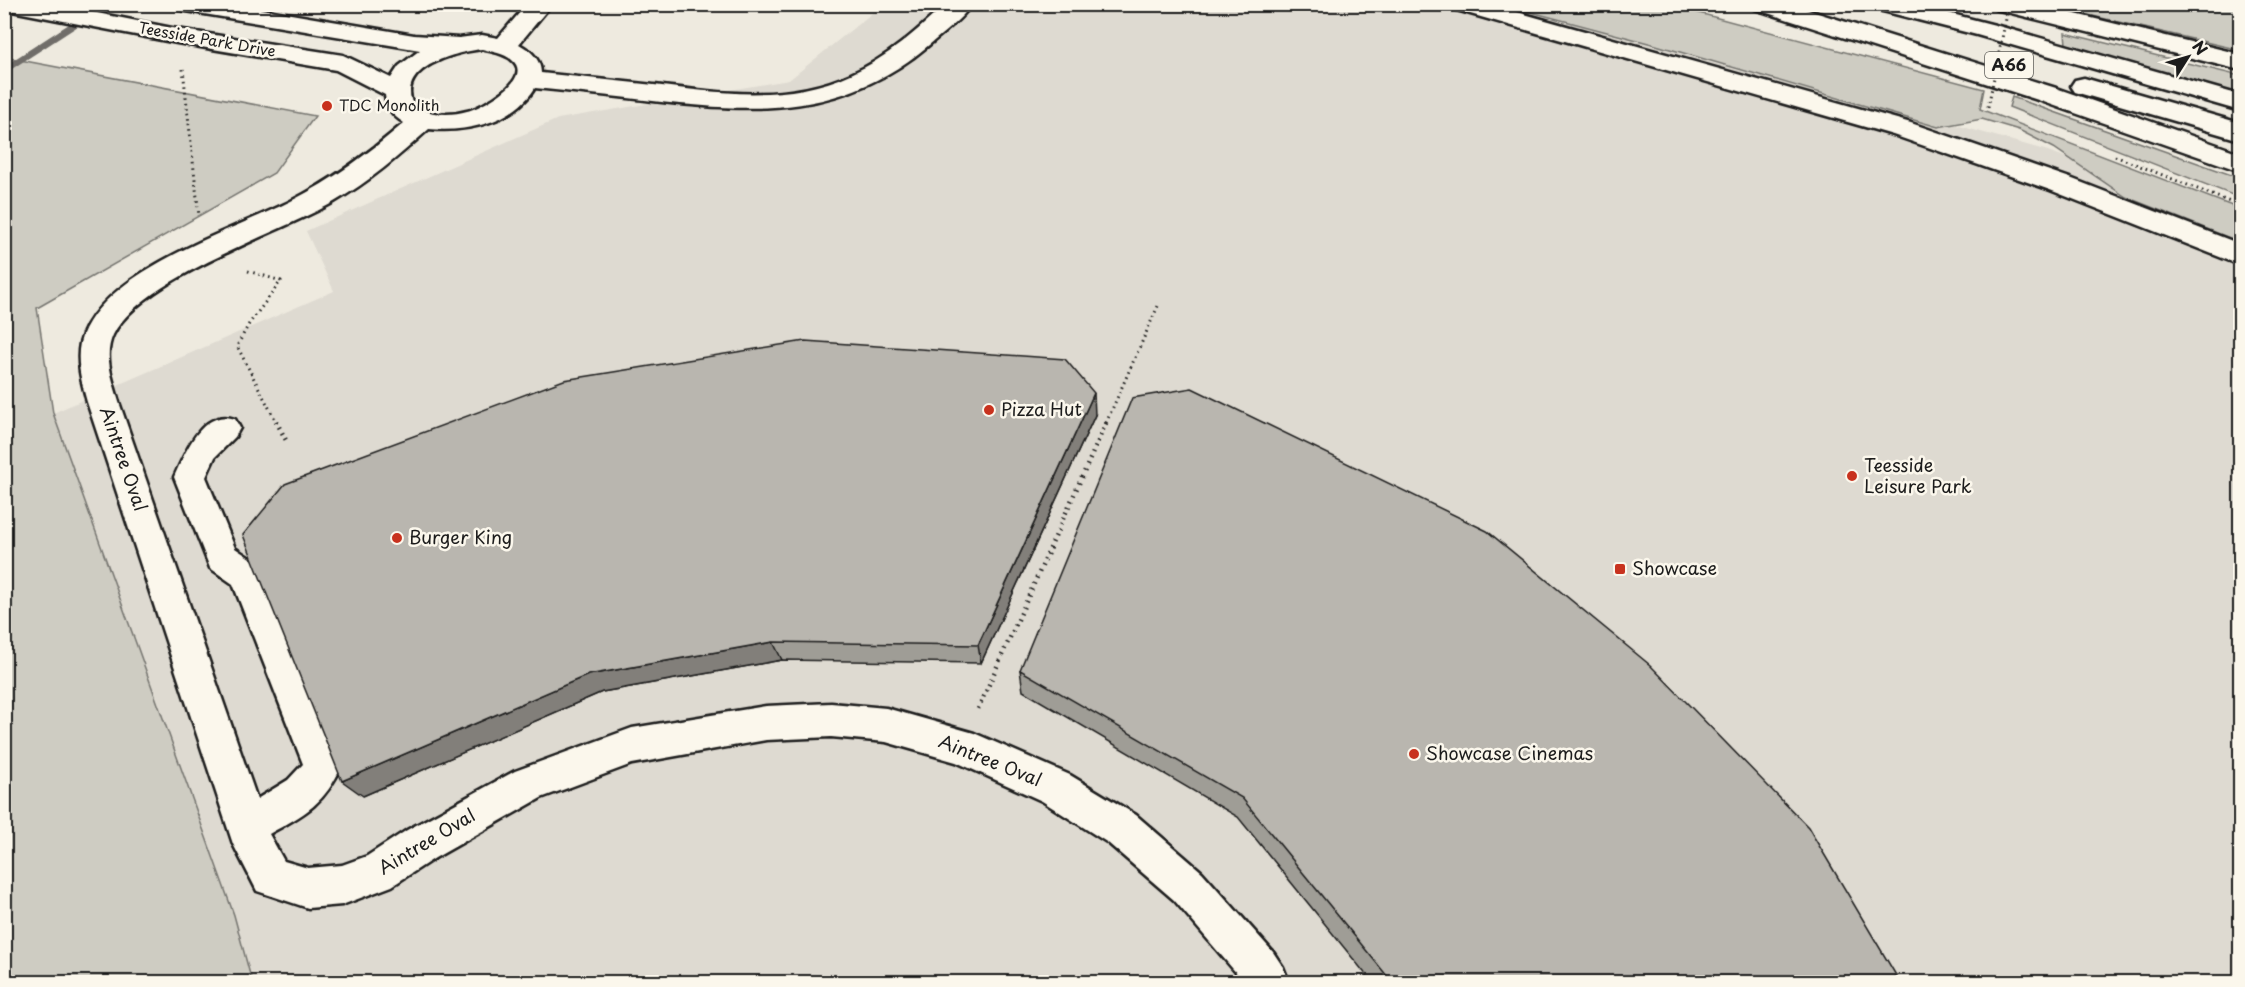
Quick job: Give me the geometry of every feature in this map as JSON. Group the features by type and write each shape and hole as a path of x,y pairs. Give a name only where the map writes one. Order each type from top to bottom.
{"main road":[{"name":"Teesside Park Drive","path":"12,4 183,37 343,63 396,90"},
{"path":"504,45 540,4"},
{"path":"529,79 725,102 777,102 835,90 858,81 899,57 960,4"},
{"path":"1461,4 1902,129 2061,184 2241,255"},
{"name":"A66","path":"1763,4 2047,94 2241,162"},
{"name":"A66","path":"1776,4 1966,52 2241,132"},
{"name":"A66","path":"1882,4 1986,30 2241,103"},
{"path":"2003,4 2241,62"},
{"name":"Teesside Park Drive","path":"198,7 414,42 459,45"},
{"path":"483,42 504,45 521,52 530,64 529,79 518,94 499,108 474,118 447,122 423,120 407,113 398,103 396,90 406,71 429,55 459,45 483,42"},
{"name":"Aintree Oval","path":"423,120 357,175 323,196 207,251 141,288 117,308 102,327 94,347 93,366 103,402 250,834 271,877 308,888 342,885 378,872 441,832 529,784 632,746 766,723 831,720 886,725 961,746 1056,788 1122,829 1188,886 1268,982"},
{"path":"224,428 203,449 190,477 222,558 247,574 323,765 317,780 303,794 250,834"}],"path":[{"path":"1988,106 2008,4"},
{"path":"183,37 182,61 200,228 207,251 221,263 281,281 249,324 237,346 288,444"},
{"path":"961,746 1158,306"}],"shaded area":[{"name":"Teesside Leisure Park","path":"882,5 1533,5 2048,151 2240,220 2240,982 252,982 233,915 53,413 334,291 306,231 558,119 789,80"},
{"path":"1505,5 1669,5 1984,89 1980,109 2240,209 2240,242 2126,197 2054,148 2019,130 1982,119 1938,127 1656,45"},
{"path":"2045,5 2240,5 2240,50"},
{"path":"2065,33 2240,76 2240,95 2066,44"},
{"path":"4,57 315,116 274,173 37,308 53,413 234,915 252,982 5,982"},
{"path":"2012,97 2240,178 2240,198 2009,107"}],"building":[{"path":"805,341 1065,359 1094,393 978,645 773,642 588,675 342,781 243,535 285,484 564,380"},
{"name":"Showcase Cinemas","path":"1192,388 1487,531 1650,665 1808,827 1900,982 1392,982 1242,798 1020,670 1132,398"}],"waterway":[{"path":"4,71 107,4"}],"place":[{"name":"TDC Monolith","path":"327,106"},
{"name":"Pizza Hut","path":"989,410"},
{"name":"Teesside Leisure Park","path":"1852,476"},
{"name":"Burger King","path":"397,538"},
{"name":"Showcase","path":"1620,569"},
{"name":"Showcase Cinemas","path":"1414,754"}]}
